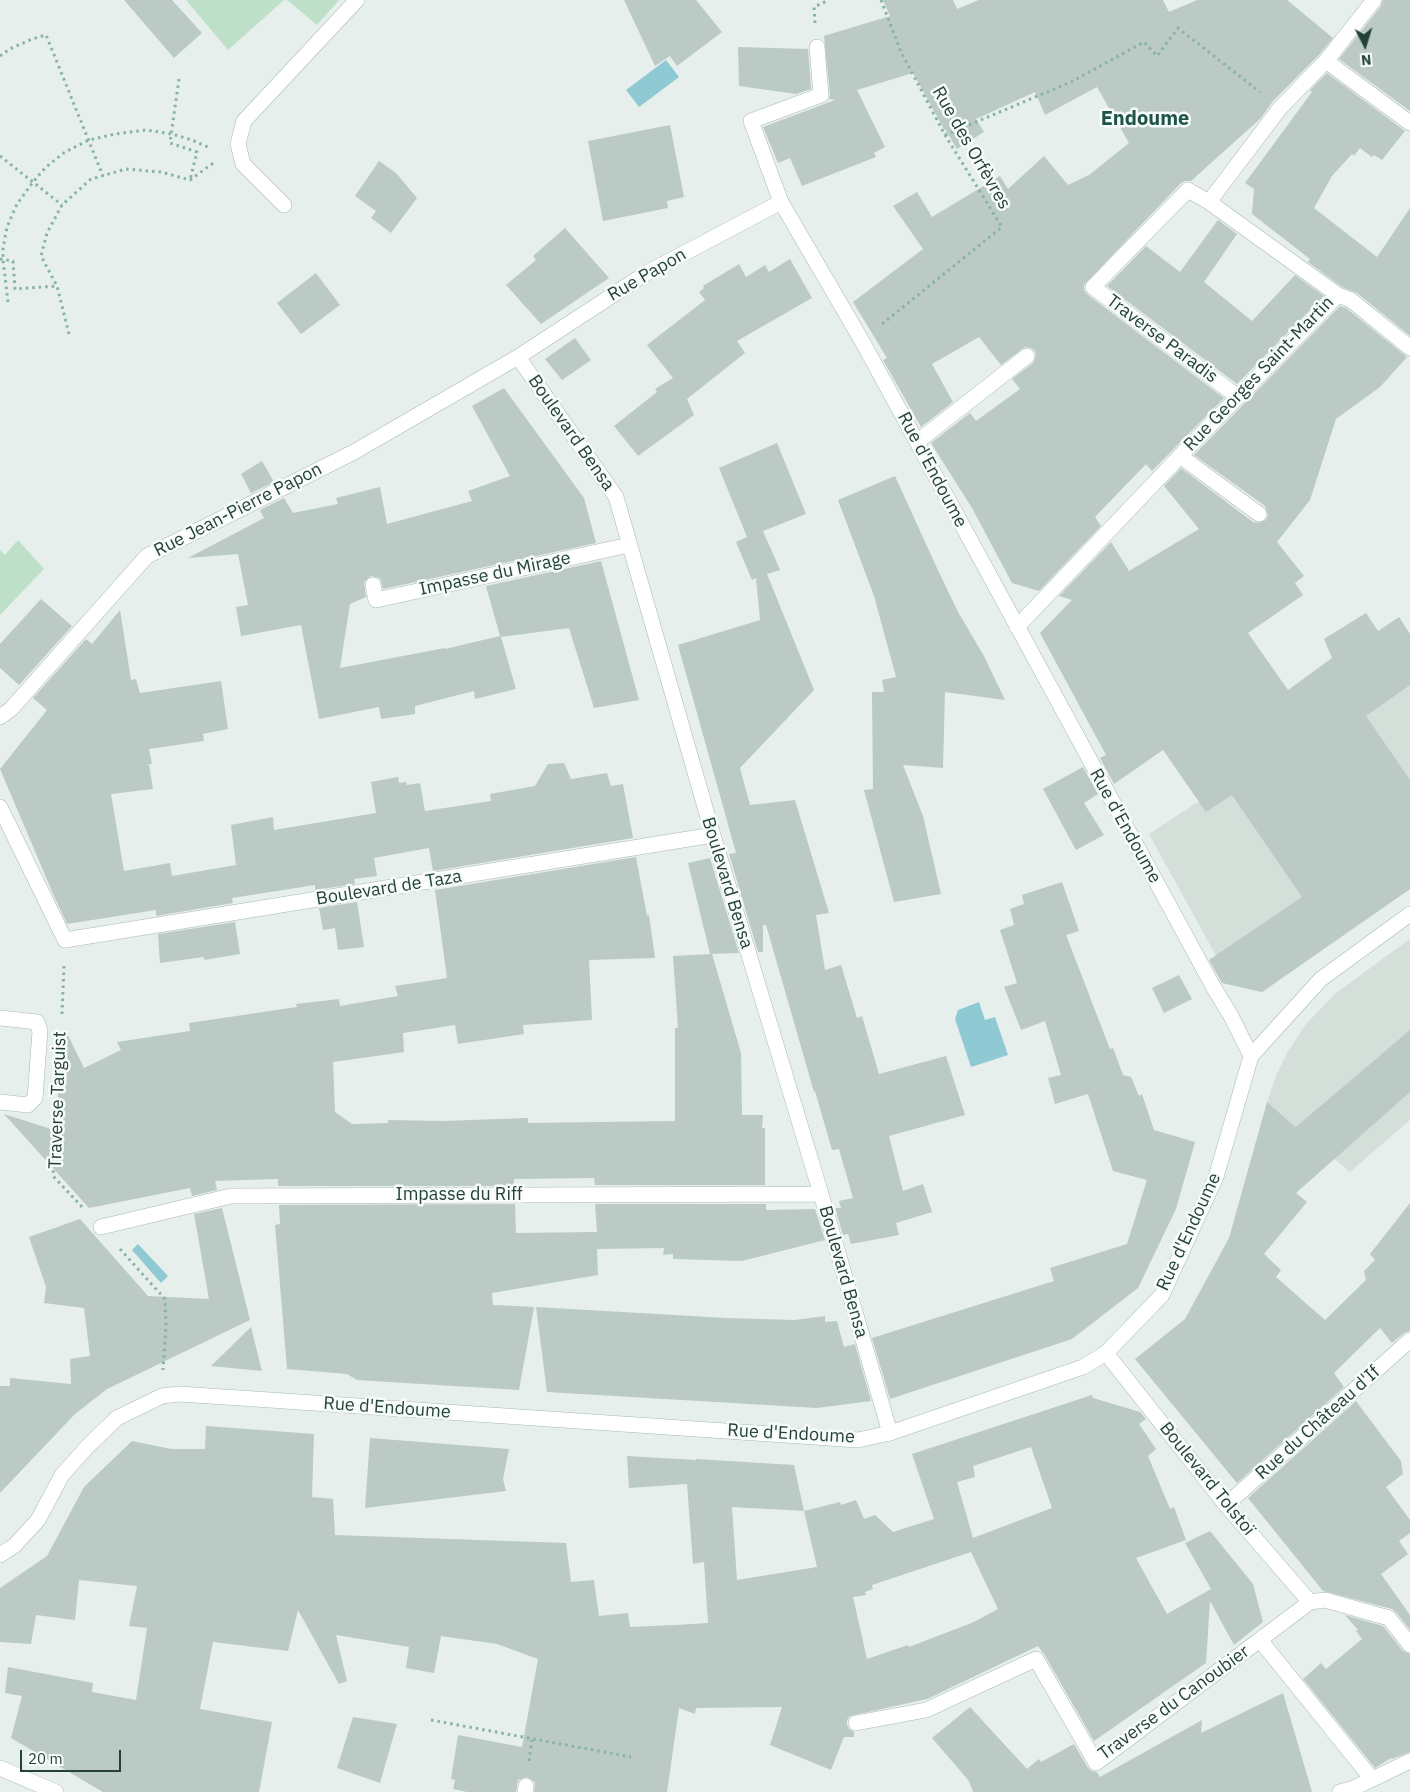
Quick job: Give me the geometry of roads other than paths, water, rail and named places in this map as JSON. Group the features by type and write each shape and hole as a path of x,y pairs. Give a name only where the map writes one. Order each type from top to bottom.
{"street":[{"path":"284,205 243,164 238,144 244,121 357,0"},
{"path":"1209,202 1280,108 1326,61 1374,0"},
{"name":"Rue d'Endoume","path":"0,1555 14,1546 38,1520 62,1475 88,1446 117,1418 162,1396 179,1394 858,1440 890,1433 1083,1367 1106,1353 1162,1295 1216,1177 1251,1056 1231,1016 1209,980 862,341 781,202 751,121 821,95 817,47"},
{"path":"1326,61 1410,122"},
{"name":"Traverse Paradis","path":"1209,202 1188,190 1093,286 1238,397"},
{"name":"Rue Papon","path":"518,357 645,274 781,202"},
{"name":"Rue Georges Saint-Martin","path":"1017,628 1180,456 1338,295 1209,202"},
{"path":"1338,295 1350,300 1410,348"},
{"path":"917,442 1027,356"},
{"name":"Boulevard Bensa","path":"518,357 616,497 713,835 821,1194 890,1433"},
{"name":"Rue Jean-Pierre Papon","path":"0,717 12,709 147,556 354,452 518,357"},
{"path":"1180,456 1259,514"},
{"name":"Impasse du Mirage","path":"373,585 376,600 630,545"},
{"name":"Boulevard de Taza","path":"0,807 65,940 713,835"},
{"path":"1251,1056 1321,979 1410,914"},
{"path":"0,1018 37,1022 40,1032 35,1098 28,1105 0,1102"},
{"name":"Impasse du Riff","path":"101,1227 231,1196 821,1194"},
{"name":"Rue du Château d'If","path":"1226,1505 1410,1340"},
{"name":"Boulevard Tolstoï","path":"1106,1353 1226,1505 1310,1602"},
{"path":"1310,1602 1326,1600 1389,1618 1410,1645"},
{"name":"Traverse du Canoubier","path":"856,1723 926,1710 1036,1659 1096,1763 1310,1602"},
{"path":"1260,1640 1372,1779"},
{"path":"1340,1792 1410,1761"},
{"path":"0,1768 56,1792"}],"water":[{"path":"666,60 679,77 639,107 626,90"},
{"path":"979,1002 985,1020 995,1017 1008,1055 971,1067 955,1019 958,1010"},
{"path":"138,1244 168,1276 161,1283 132,1250"}],"district":[{"name":"Endoume","path":"1145,119"}]}
